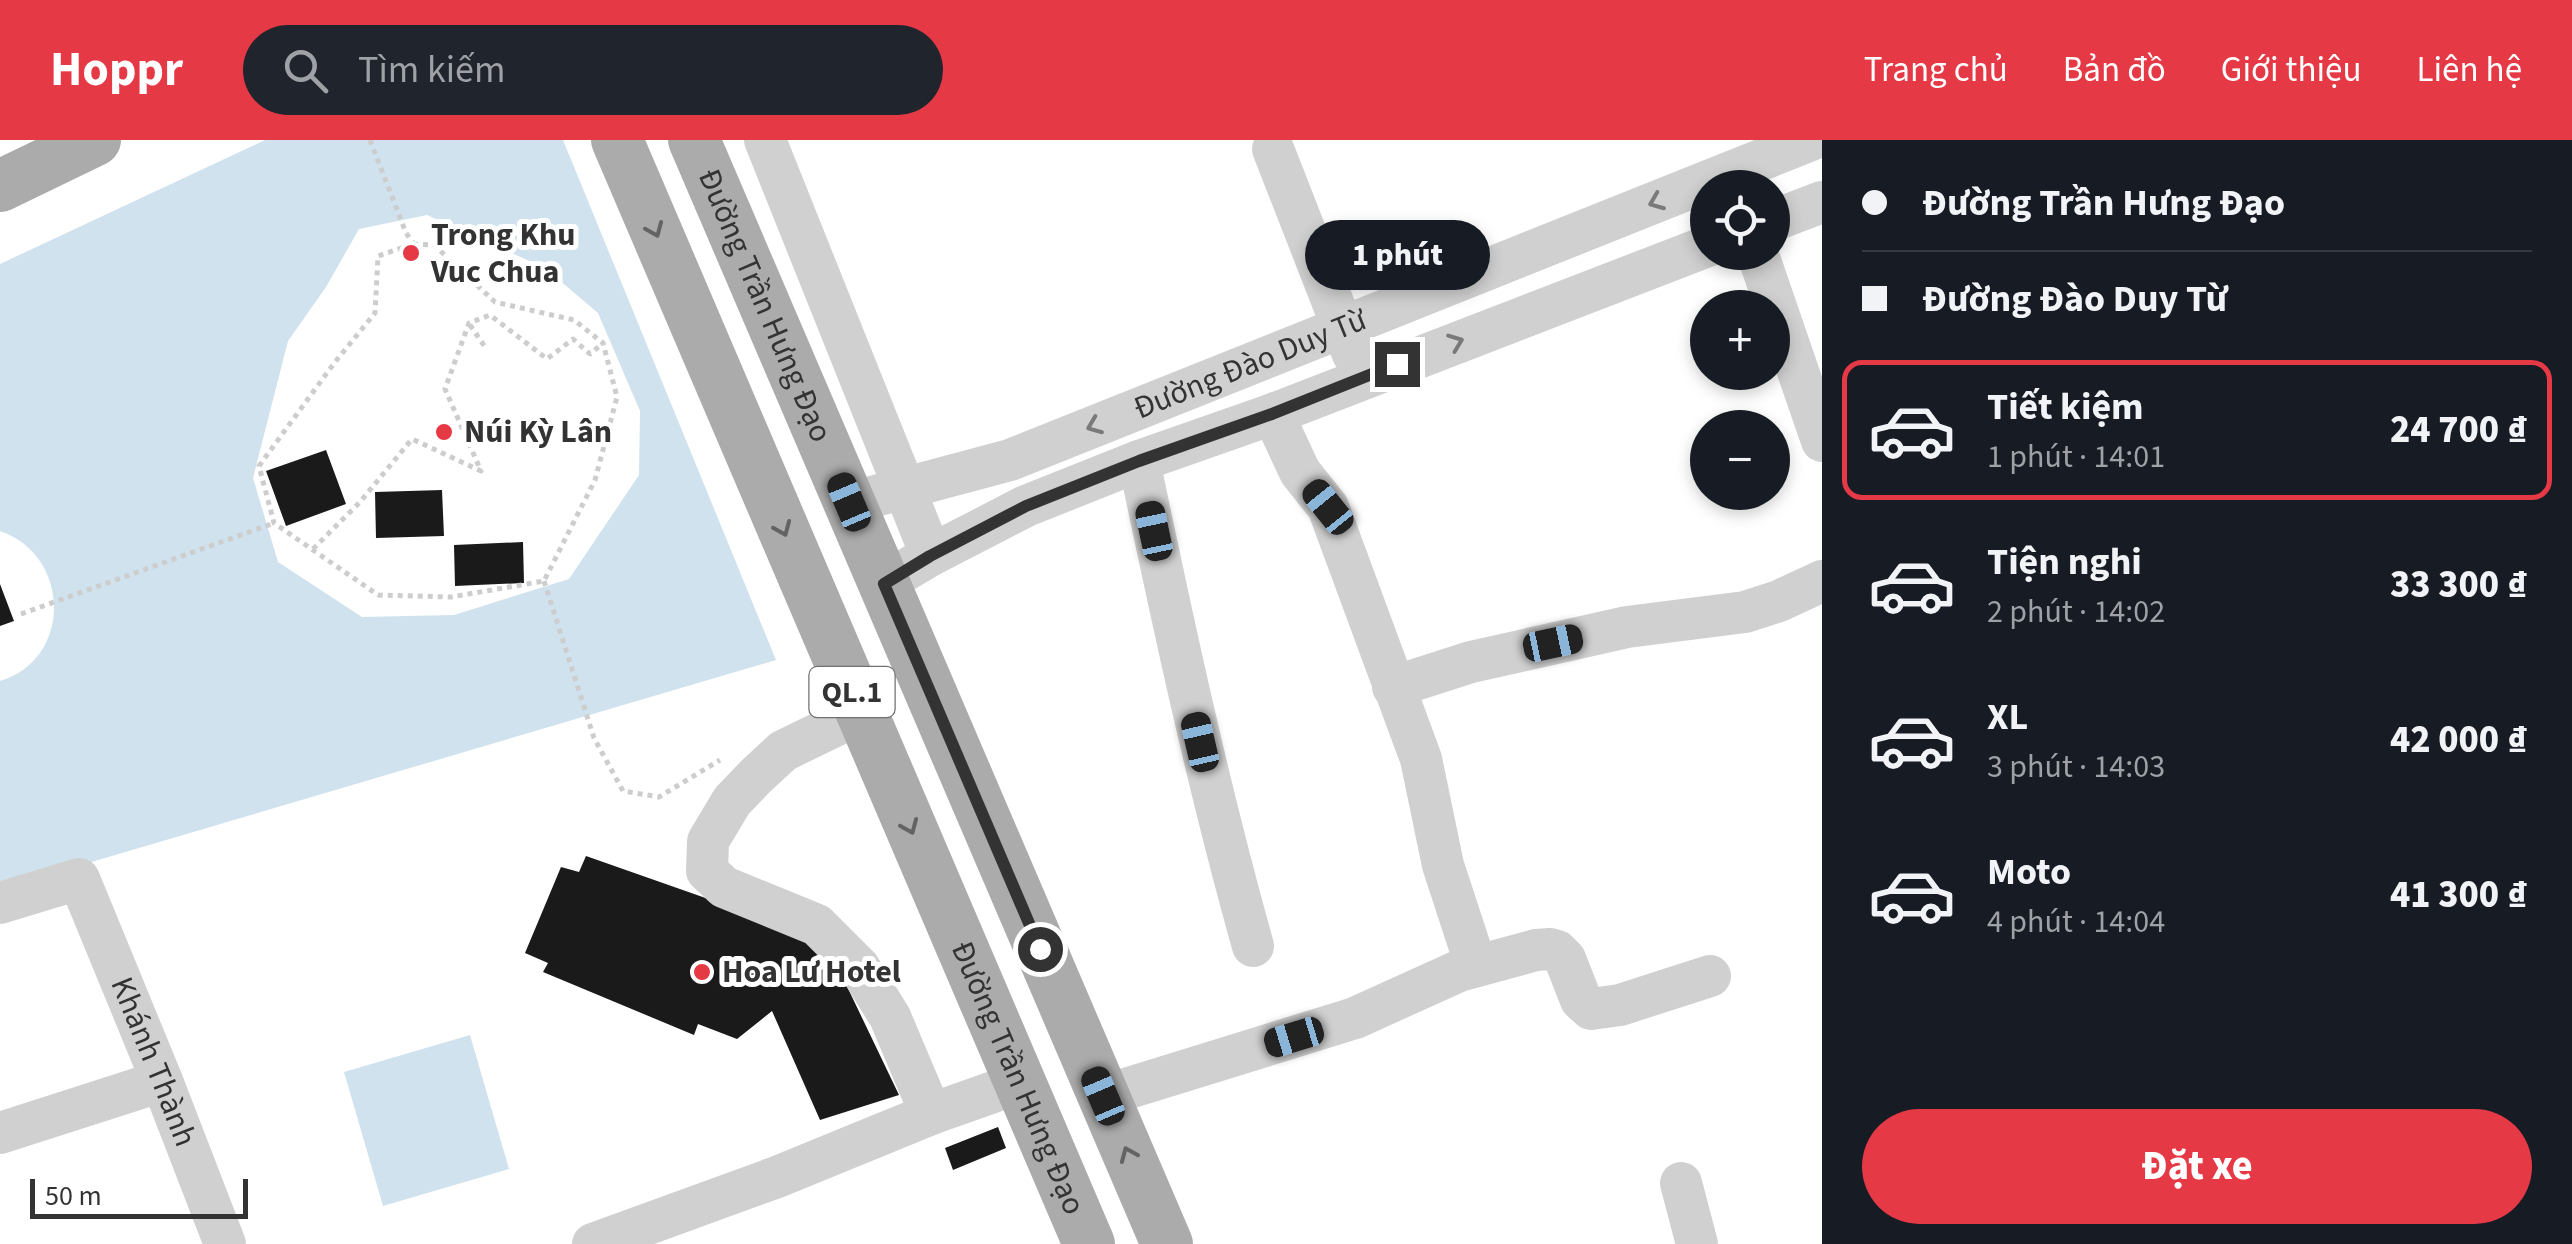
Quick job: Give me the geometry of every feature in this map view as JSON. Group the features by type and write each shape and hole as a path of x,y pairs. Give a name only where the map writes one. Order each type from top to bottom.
{"main road":[{"path":"0,186 95,140"},
{"name":"Đường Trần Hưng Đạo","path":"616,140 1089,1244"},
{"name":"Đường Trần Hưng Đạo","path":"694,140 1166,1244"}],"street":[{"path":"765,140 930,556"},
{"name":"Đường Đào Duy Từ","path":"849,502 1010,460 1811,140"},
{"path":"1274,149 1362,377"},
{"path":"1790,214 1822,202"},
{"name":"Đường Đào Duy Từ","path":"884,584 1026,506 1690,253"},
{"path":"1763,270 1822,441"},
{"path":"1272,414 1300,472 1328,507 1421,758 1443,866 1476,966"},
{"path":"1139,461 1225,847 1253,946"},
{"path":"1393,687 1471,662 1627,627 1745,612 1822,581"},
{"path":"862,713 783,751 756,776 732,801 708,841 707,871 724,887 816,925 859,967 890,1016 932,1114"},
{"name":"Khánh Thành","path":"0,903 79,879 225,1244"},
{"path":"1103,1096 1355,1018 1459,971 1536,950 1557,951 1581,1000 1590,1009 1620,1004 1710,976"},
{"path":"0,1133 162,1080"},
{"path":"593,1244 1019,1083"},
{"path":"1681,1183 1696,1244"}],"path":[{"path":"370,140 413,244"},
{"path":"544,582 451,597 378,595 274,523 259,466 375,313 378,256 413,244 434,245 496,302 574,320 604,343 617,397 595,480 544,582 594,738 622,791 659,796 726,756"},
{"path":"468,323 490,315 547,359 572,339 590,354 604,343"},
{"path":"468,323 485,347"},
{"path":"312,549 360,502 412,439 481,471 444,390 468,323"},
{"path":"21,614 274,523"}],"water":[{"path":"265,140 563,140 776,660 0,889 0,681 24,669 41,652 51,630 54,607 50,583 40,561 23,543 0,531 0,264","holes":["427,215 545,268 598,313 640,411 639,475 569,579 454,615 362,617 278,562 253,478 288,341 326,287 359,229"]},
{"path":"470,1035 509,1169 383,1206 344,1072"}],"building":[{"path":"326,450 346,504 286,526 266,471"},
{"path":"442,490 444,536 376,538 375,492"},
{"path":"523,542 524,583 455,586 454,545"},
{"path":"0,584 14,621 0,626"},
{"path":"586,856 734,908 831,953 899,1095 820,1120 772,1011 737,1039 698,1024 694,1035 543,972 548,963 525,953 561,867 579,872"},
{"path":"998,1127 1006,1148 953,1170 945,1148"}],"place":[{"name":"Trong Khu Vuc Chua","path":"411,253"},
{"name":"Núi Kỳ Lân","path":"444,432"},
{"name":"Hoa Lư Hotel","path":"702,972"}],"route":[{"path":"1040,949 884,584 1026,506 1397,364"}]}
